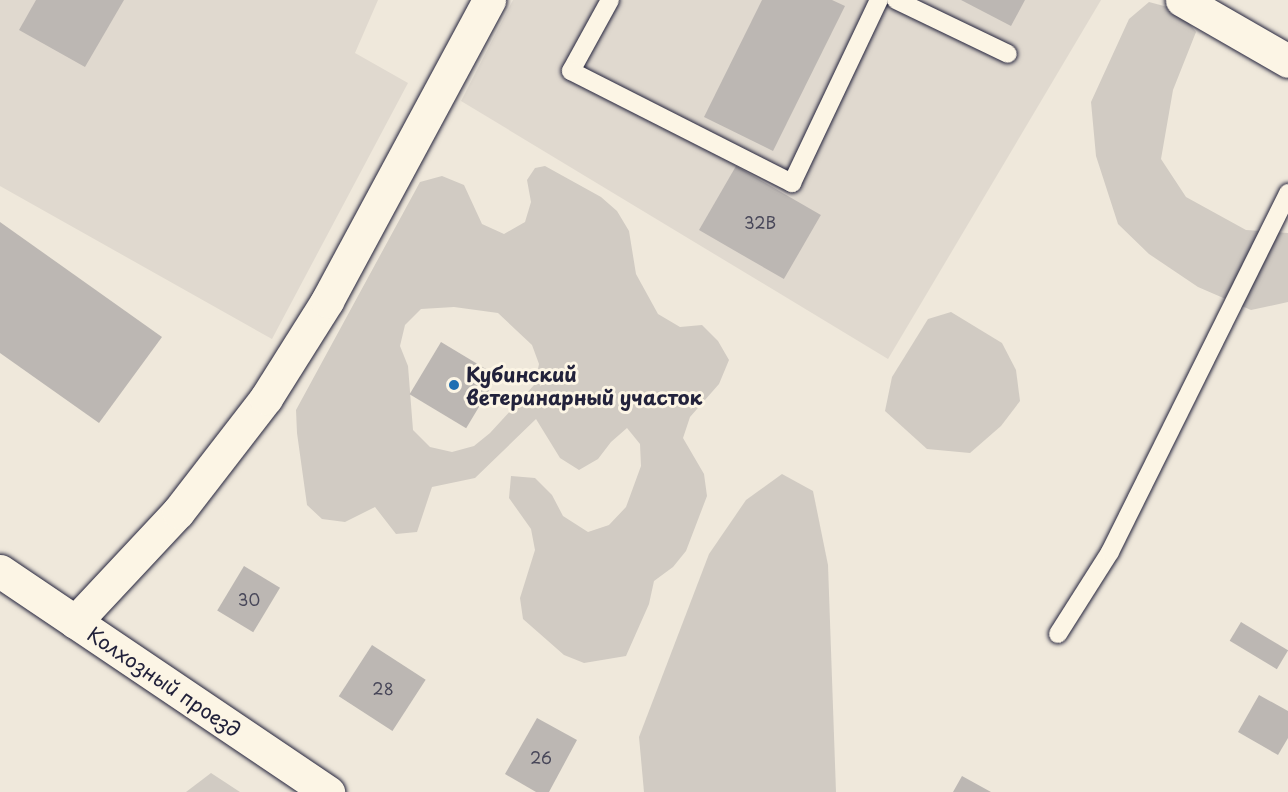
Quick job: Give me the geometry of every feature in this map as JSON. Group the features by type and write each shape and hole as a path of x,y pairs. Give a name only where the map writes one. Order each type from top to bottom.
{"street":[{"path":"75,622 178,512 266,398 327,301 489,0"},
{"path":"1182,0 1288,61"},
{"name":"Колхозный проезд","path":"0,571 328,792"}],"lane":[{"path":"610,0 571,71 792,183 879,0"},
{"path":"896,0 1008,54"},
{"path":"1058,634 1110,552 1288,193"}],"shaded area":[{"path":"0,0 378,0 355,53 408,83 272,339 0,186"},
{"path":"513,0 1101,0 888,359 461,101"},
{"path":"1149,2 1179,10 1196,32 1173,90 1161,159 1186,197 1246,230 1288,233 1288,302 1251,310 1198,287 1149,254 1118,224 1096,156 1091,102 1129,19"},
{"path":"545,166 601,197 617,211 629,231 636,274 658,314 680,327 702,325 718,341 729,360 719,384 690,417 683,438 704,474 707,496 686,551 673,567 654,581 649,604 626,656 584,663 564,655 523,619 520,598 535,550 531,529 509,498 511,476 535,478 552,495 563,516 588,532 609,525 626,507 641,466 640,444 627,428 611,442 598,459 579,470 560,458 536,419 475,478 432,487 417,532 396,534 375,507 345,522 322,519 307,505 297,433 296,410 420,182 442,176 464,185 482,224 504,234 525,222 531,202 527,180 535,168","holes":["454,307 498,313 532,345 539,364 535,384 490,433 474,446 452,452 430,447 413,430 408,366 400,346 405,325 421,309"]},
{"path":"951,312 1002,343 1016,370 1020,401 1001,426 970,453 927,449 885,411 892,377 928,319"},
{"path":"782,474 813,491 828,565 836,792 644,792 639,737 709,554 746,500"},
{"path":"211,773 240,792 186,792"}],"building":[{"path":"36,0 124,0 85,67 19,30"},
{"path":"762,0 832,0 845,6 773,151 704,117"},
{"path":"961,0 1025,0 1011,26"},
{"path":"736,166 821,215 784,279 699,230"},
{"path":"0,222 162,337 99,423 0,353"},
{"name":"Кубинский ветеринарный участок","path":"441,342 498,376 466,428 410,394"},
{"path":"244,566 280,588 253,632 217,611"},
{"path":"1241,622 1288,650 1277,669 1230,641"},
{"path":"372,645 426,680 392,731 339,696"},
{"path":"1259,695 1288,711 1288,738 1278,755 1238,732"},
{"path":"537,718 577,740 549,792 536,792 505,774"},
{"path":"962,776 991,792 953,792"}],"place":[{"name":"Кубинский ветеринарный участок","path":"454,385"}]}
